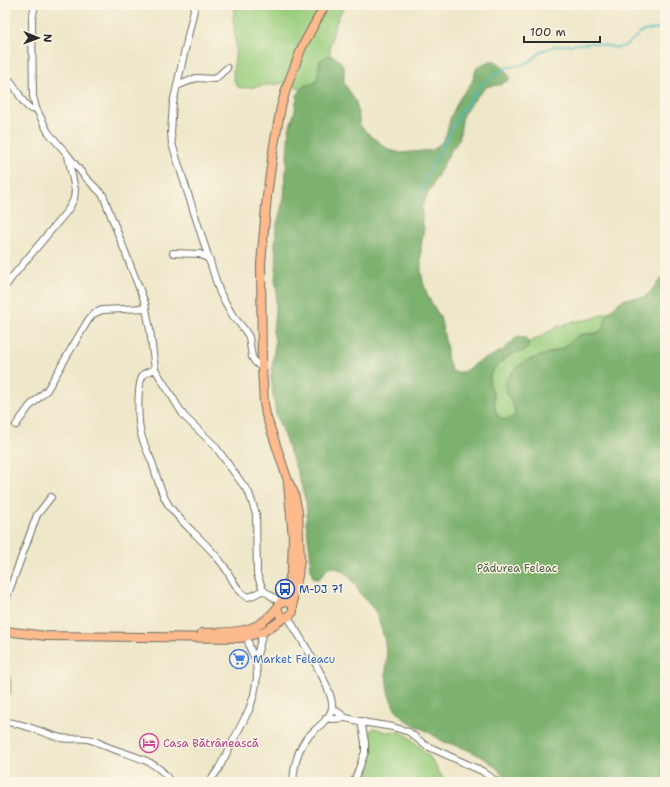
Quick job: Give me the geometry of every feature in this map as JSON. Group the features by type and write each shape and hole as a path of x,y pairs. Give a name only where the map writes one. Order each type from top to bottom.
{"main road":[{"path":"5,631 46,636 241,638 263,632 293,612 294,595 299,568 300,547 296,502 266,415 263,396 261,264 267,196 278,125 287,86 302,47 325,5"},
{"path":"5,626 46,631 166,633 232,632 252,628 264,622 279,605 289,585 293,559 293,537 288,481"},
{"path":"279,605 289,602 293,606"},
{"path":"279,605 280,615 287,617"}],"street":[{"path":"35,5 32,19 33,96 36,108 48,132 85,177 103,195 146,308 155,369 184,416 214,446 248,493 256,514 257,574 263,590 277,600 279,605"},
{"path":"195,5 171,118 172,144 220,293 233,316 244,328 249,337 252,357 262,368"},
{"path":"177,86 196,78 215,79 227,68"},
{"path":"5,76 14,84 25,105 31,109 36,108"},
{"path":"5,286 68,210 74,199 75,190 67,154"},
{"path":"173,253 200,254 210,260"},
{"path":"16,425 29,407 47,390 93,314 102,310 146,308"},
{"path":"155,369 144,374 138,387 141,433 169,506 181,521 211,549 227,569 238,590 243,595 247,597 252,596 263,590"},
{"path":"5,602 37,515 51,497"},
{"path":"287,617 325,682 331,696 332,709 326,718 306,739 297,755 293,782"},
{"path":"252,628 248,637 252,653 256,659"},
{"path":"209,782 218,770 249,710 254,695 257,677 256,659 263,632"},
{"path":"332,709 346,718"},
{"path":"326,718 346,718 393,727 409,732 425,745 482,771 497,782"},
{"path":"354,782 365,752 365,742 361,721"},
{"path":"5,722 27,725 60,738 90,739 108,747 140,757 154,765 170,782"}],"green space":[{"path":"236,5 346,5 339,16 334,29 330,56 325,57 319,63 318,75 315,83 304,86 301,89 284,83 245,88 238,87 234,80 233,73 236,49 233,18"},
{"name":"Pădurea Feleac","path":"326,56 334,56 344,67 344,83 356,102 360,125 365,131 389,150 401,153 433,150 442,142 446,135 451,116 460,98 472,82 477,67 489,61 495,61 501,65 509,75 509,80 499,85 488,86 477,96 463,114 459,140 450,152 422,205 422,221 424,228 421,247 421,270 423,282 428,297 440,317 447,349 447,357 452,371 463,372 480,361 502,351 517,337 524,337 527,340 528,348 526,350 514,353 498,365 491,373 490,382 494,397 495,409 500,418 506,420 515,415 514,407 506,389 508,378 513,371 533,358 563,348 580,335 598,333 603,327 607,315 622,300 646,296 659,281 665,277 665,782 509,782 487,760 456,745 444,742 404,719 394,707 388,692 386,673 387,657 384,637 375,611 345,572 334,567 327,569 320,578 313,578 306,522 306,502 298,474 276,414 271,379 275,342 273,331 277,290 275,279 277,259 275,247 276,228 284,198 289,129 295,111 297,95 304,86 315,83 317,80 320,61"},
{"path":"609,312 606,323 600,331 582,334 562,348 523,363 516,368 506,382 515,415 510,419 501,419 499,417 495,409 494,396 489,381 491,372 497,365 512,354 526,350 528,348 528,343 557,327 572,322 591,319"},
{"path":"5,673 9,674 11,693 5,697"},
{"path":"374,728 386,732 397,731 408,736 430,757 445,782 358,782 368,762 370,734 371,730"}],"waterway":[{"path":"421,191 427,175 462,110 482,84 493,75 506,68 527,63 540,52 555,46 594,43 617,48 625,46 643,31 665,27"}],"place":[{"name":"M-DJ 71","path":"285,589"},
{"name":"Market Feleacu","path":"239,659"},
{"name":"Casa Bătrânească","path":"149,743"}]}
